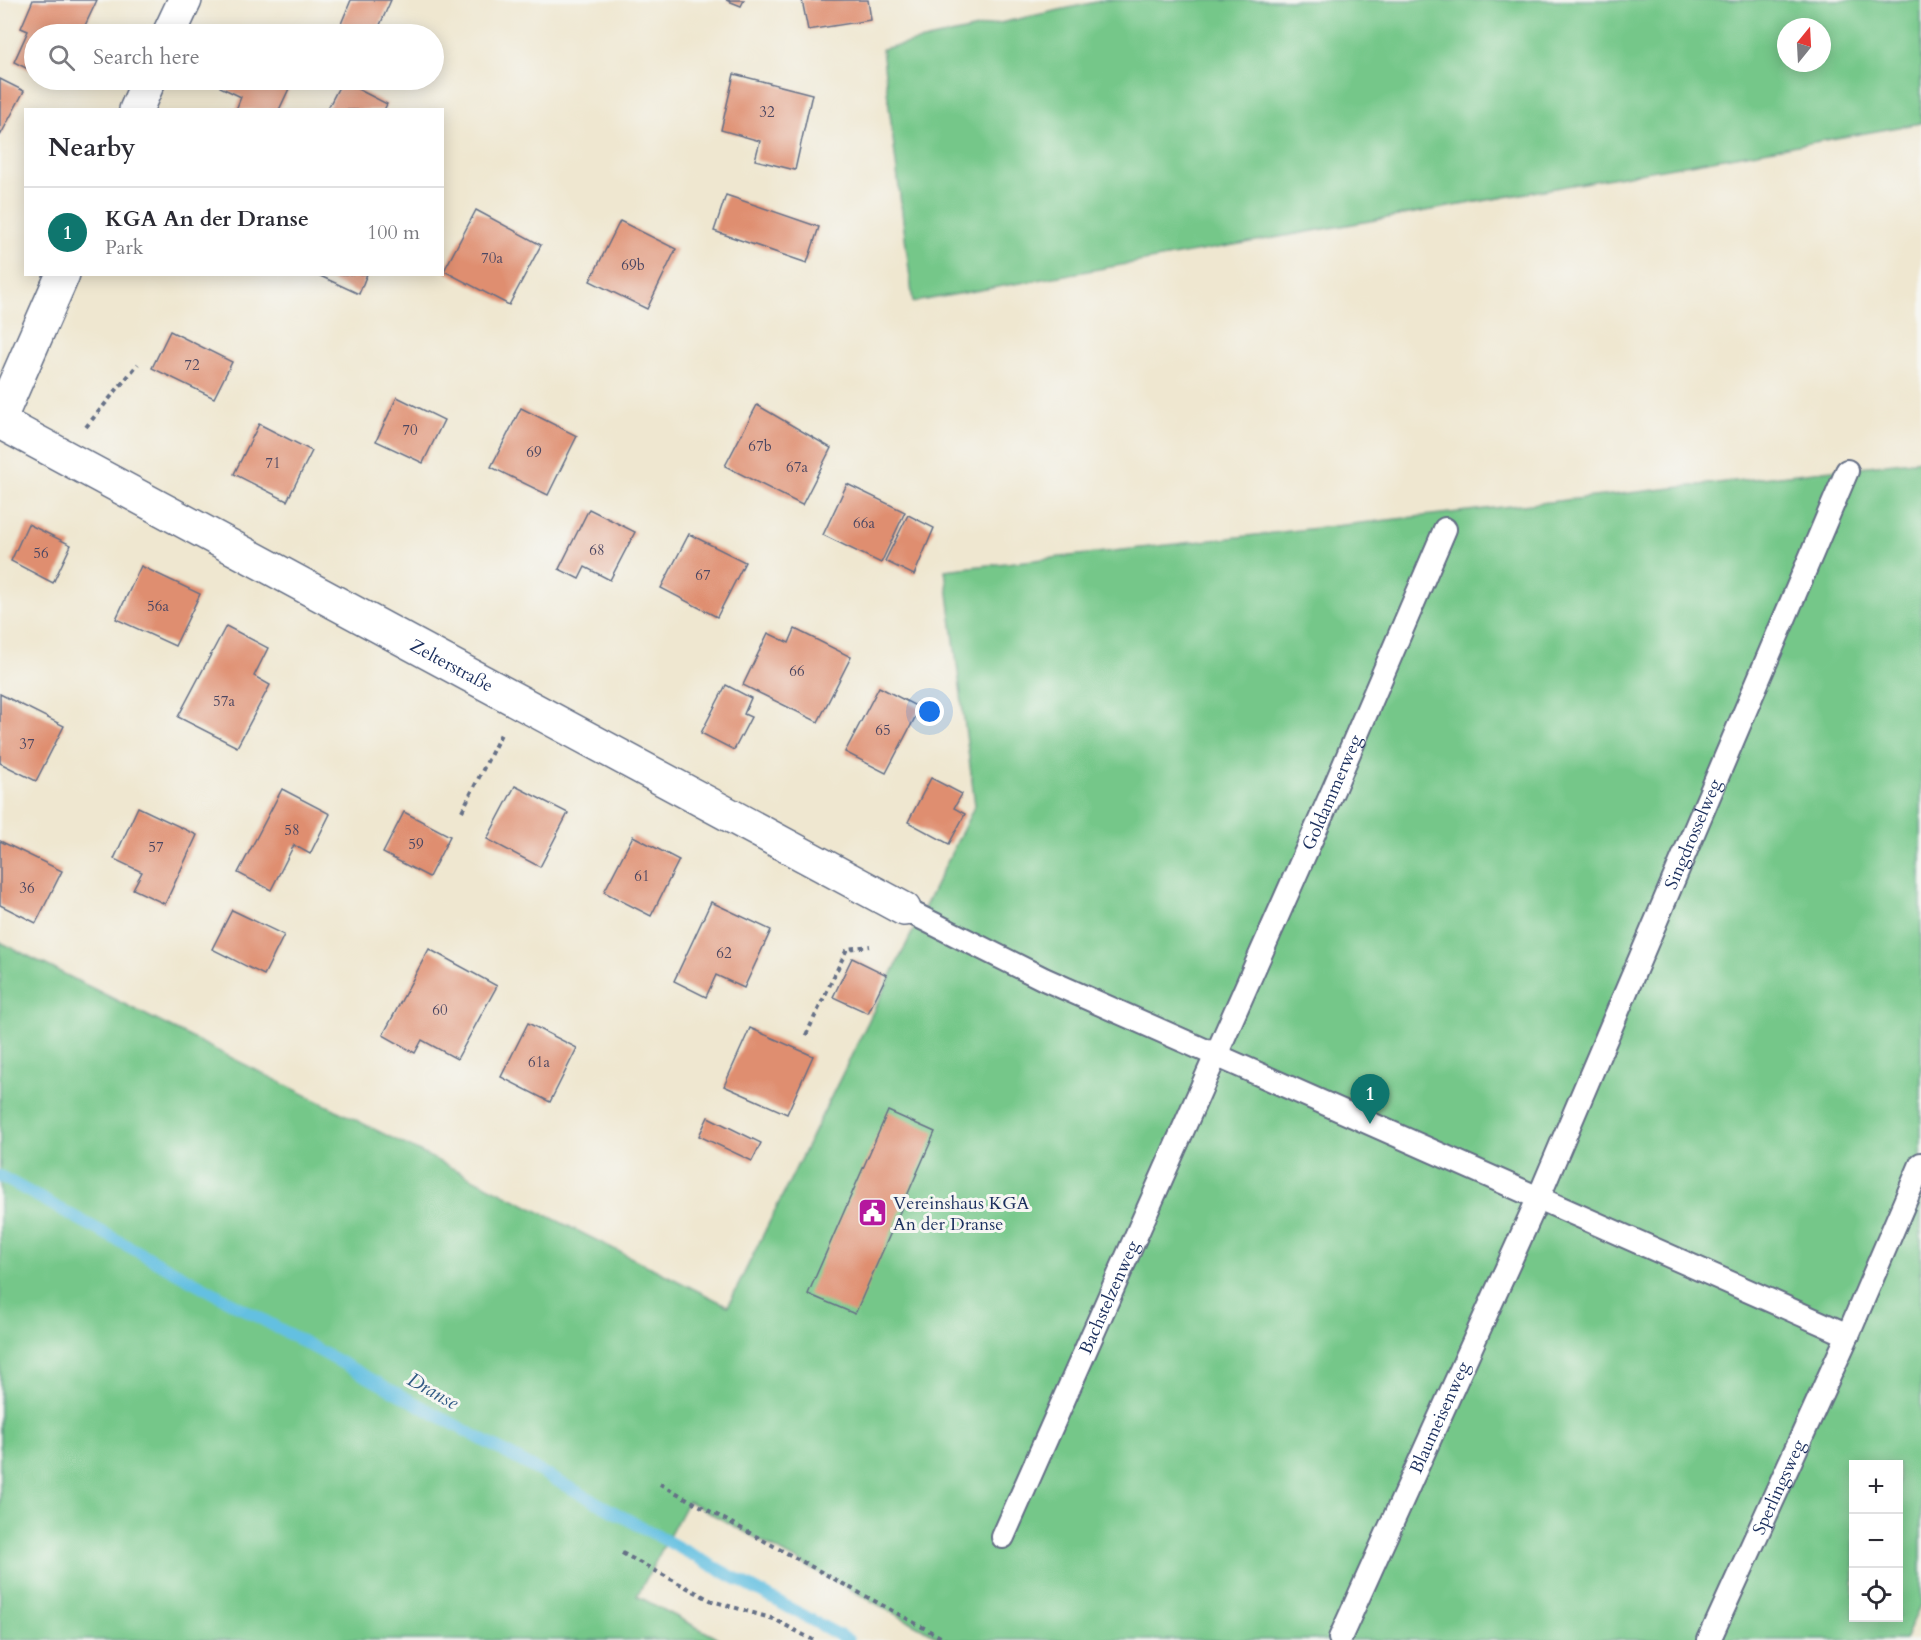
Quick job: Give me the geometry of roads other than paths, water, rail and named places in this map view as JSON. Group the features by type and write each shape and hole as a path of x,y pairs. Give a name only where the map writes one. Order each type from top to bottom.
{"street":[{"path":"174,24 185,0"},
{"path":"137,108 145,90"},
{"path":"0,417 62,276"},
{"name":"Zelterstraße","path":"0,422 904,909"}],"lane":[{"name":"Singdrosselweg","path":"1538,1199 1847,471"},
{"name":"Goldammerweg","path":"1217,1056 1445,529"},
{"path":"904,909 1006,962 1848,1335"},
{"name":"Bachstelzenweg","path":"1003,1537 1217,1056"},
{"name":"Sperlingsweg","path":"1709,1640 1848,1335 1921,1164"},
{"name":"Blaumeisenweg","path":"1340,1638 1538,1199"}],"waterway":[{"name":"Dranse","path":"0,1176 848,1640"}],"place":[{"name":"KGA An der Dranse","path":"1370,1124"},
{"name":"Vereinshaus KGA An der Dranse","path":"872,1213"}]}
